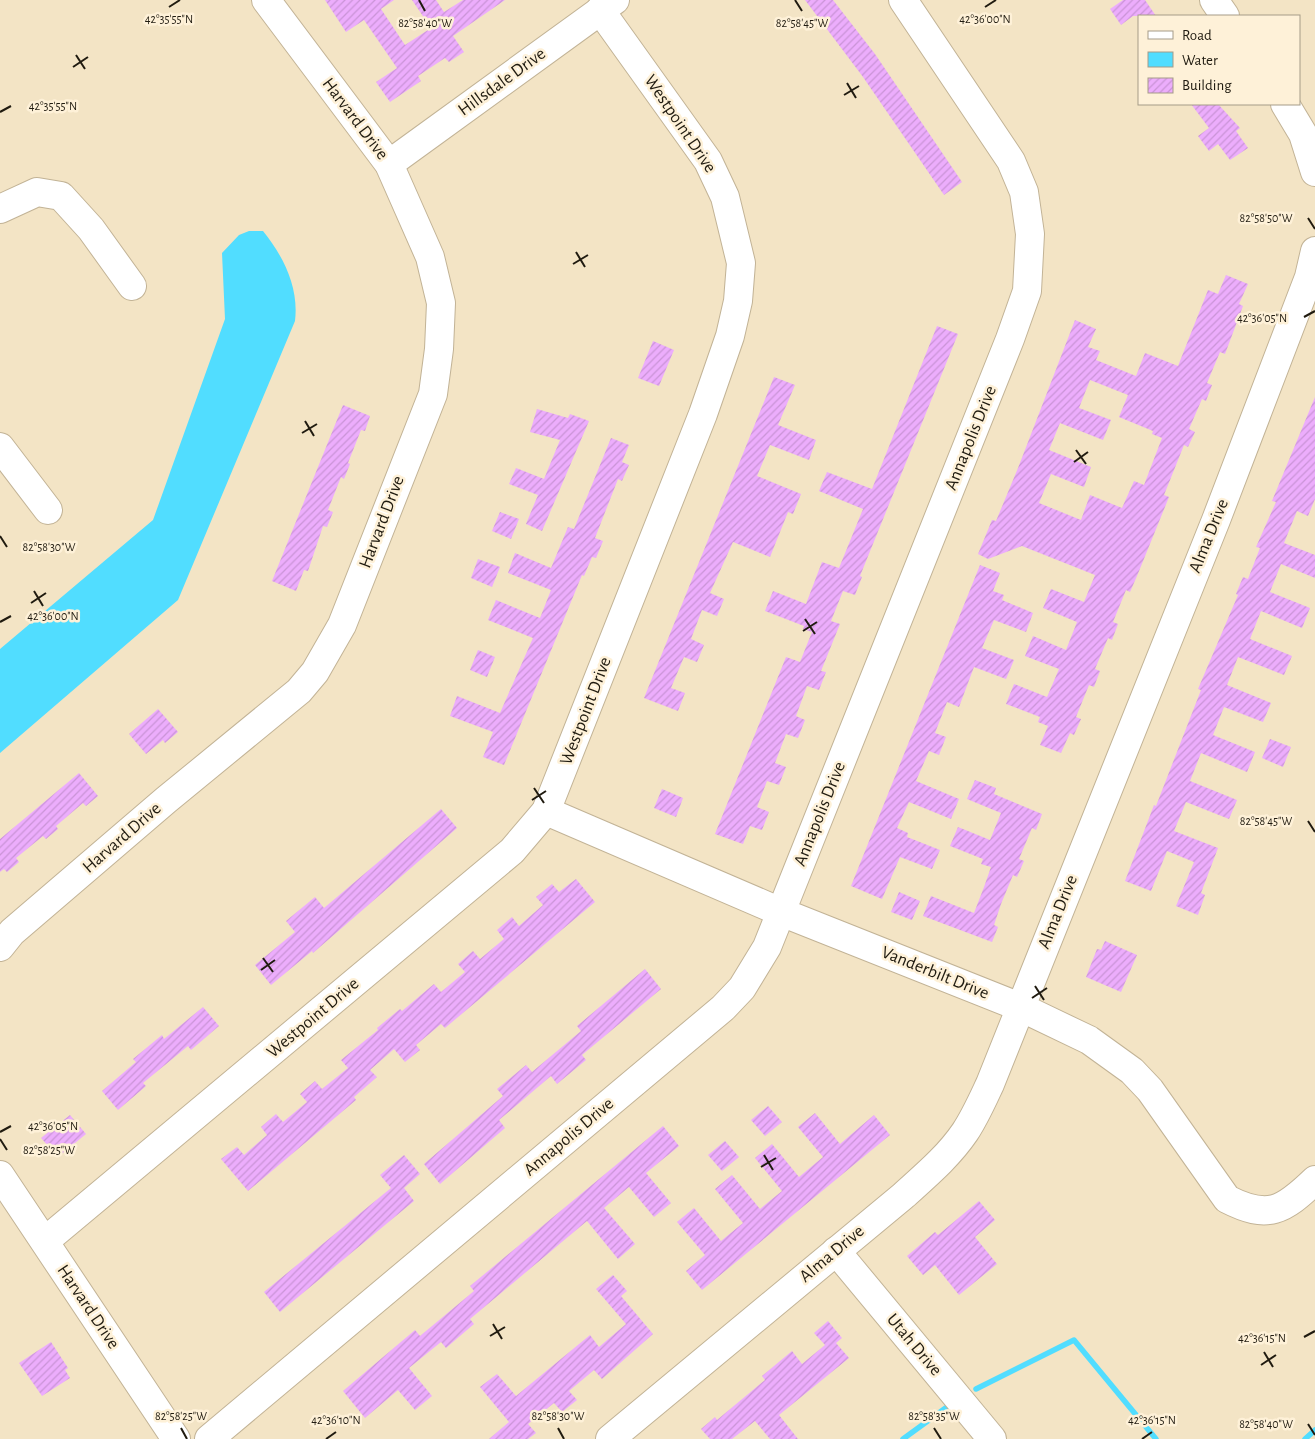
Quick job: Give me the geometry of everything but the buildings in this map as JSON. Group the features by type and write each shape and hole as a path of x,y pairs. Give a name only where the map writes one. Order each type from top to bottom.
{"street":[{"name":"Harvard Drive","path":"0,947 12,932 166,800 299,691 315,672 342,625 433,394 439,349 441,303 430,257 389,164 266,0"},
{"name":"Annapolis Drive","path":"209,1439 723,1008 742,988 755,968 781,912 1006,348 1026,291 1030,234 1024,192 1015,169 984,119 903,0"},
{"path":"1214,0 1224,15"},
{"name":"Hillsdale Drive","path":"389,164 608,5"},
{"name":"Westpoint Drive","path":"45,1242 512,851 546,812 703,414 730,336 738,301 740,273 737,245 725,197 708,161 608,5"},
{"path":"1286,105 1303,134 1315,172"},
{"path":"0,209 37,192 61,196 91,229 132,286"},
{"name":"Alma Drive","path":"610,1439 941,1162 964,1134 990,1084 1216,520 1306,310 1308,277 1315,251"},
{"path":"0,447 48,510"},
{"name":"Vanderbilt Drive","path":"546,812 781,912 1020,1007 1089,1040 1132,1071 1171,1117 1227,1200 1252,1211 1264,1212 1295,1198 1315,1180"},
{"name":"Harvard Drive","path":"0,1175 176,1439"},
{"name":"Utah Drive","path":"836,1251 992,1439"}],"water":[{"path":"249,231 263,231 283,262 295,297 295,321 178,600 0,753 0,649 153,520 225,319 222,253 239,235"}],"waterway":[{"path":"976,1389 1074,1340 1156,1439"},
{"path":"903,1439 947,1407"},
{"path":"1305,1439 1315,1430"}]}
